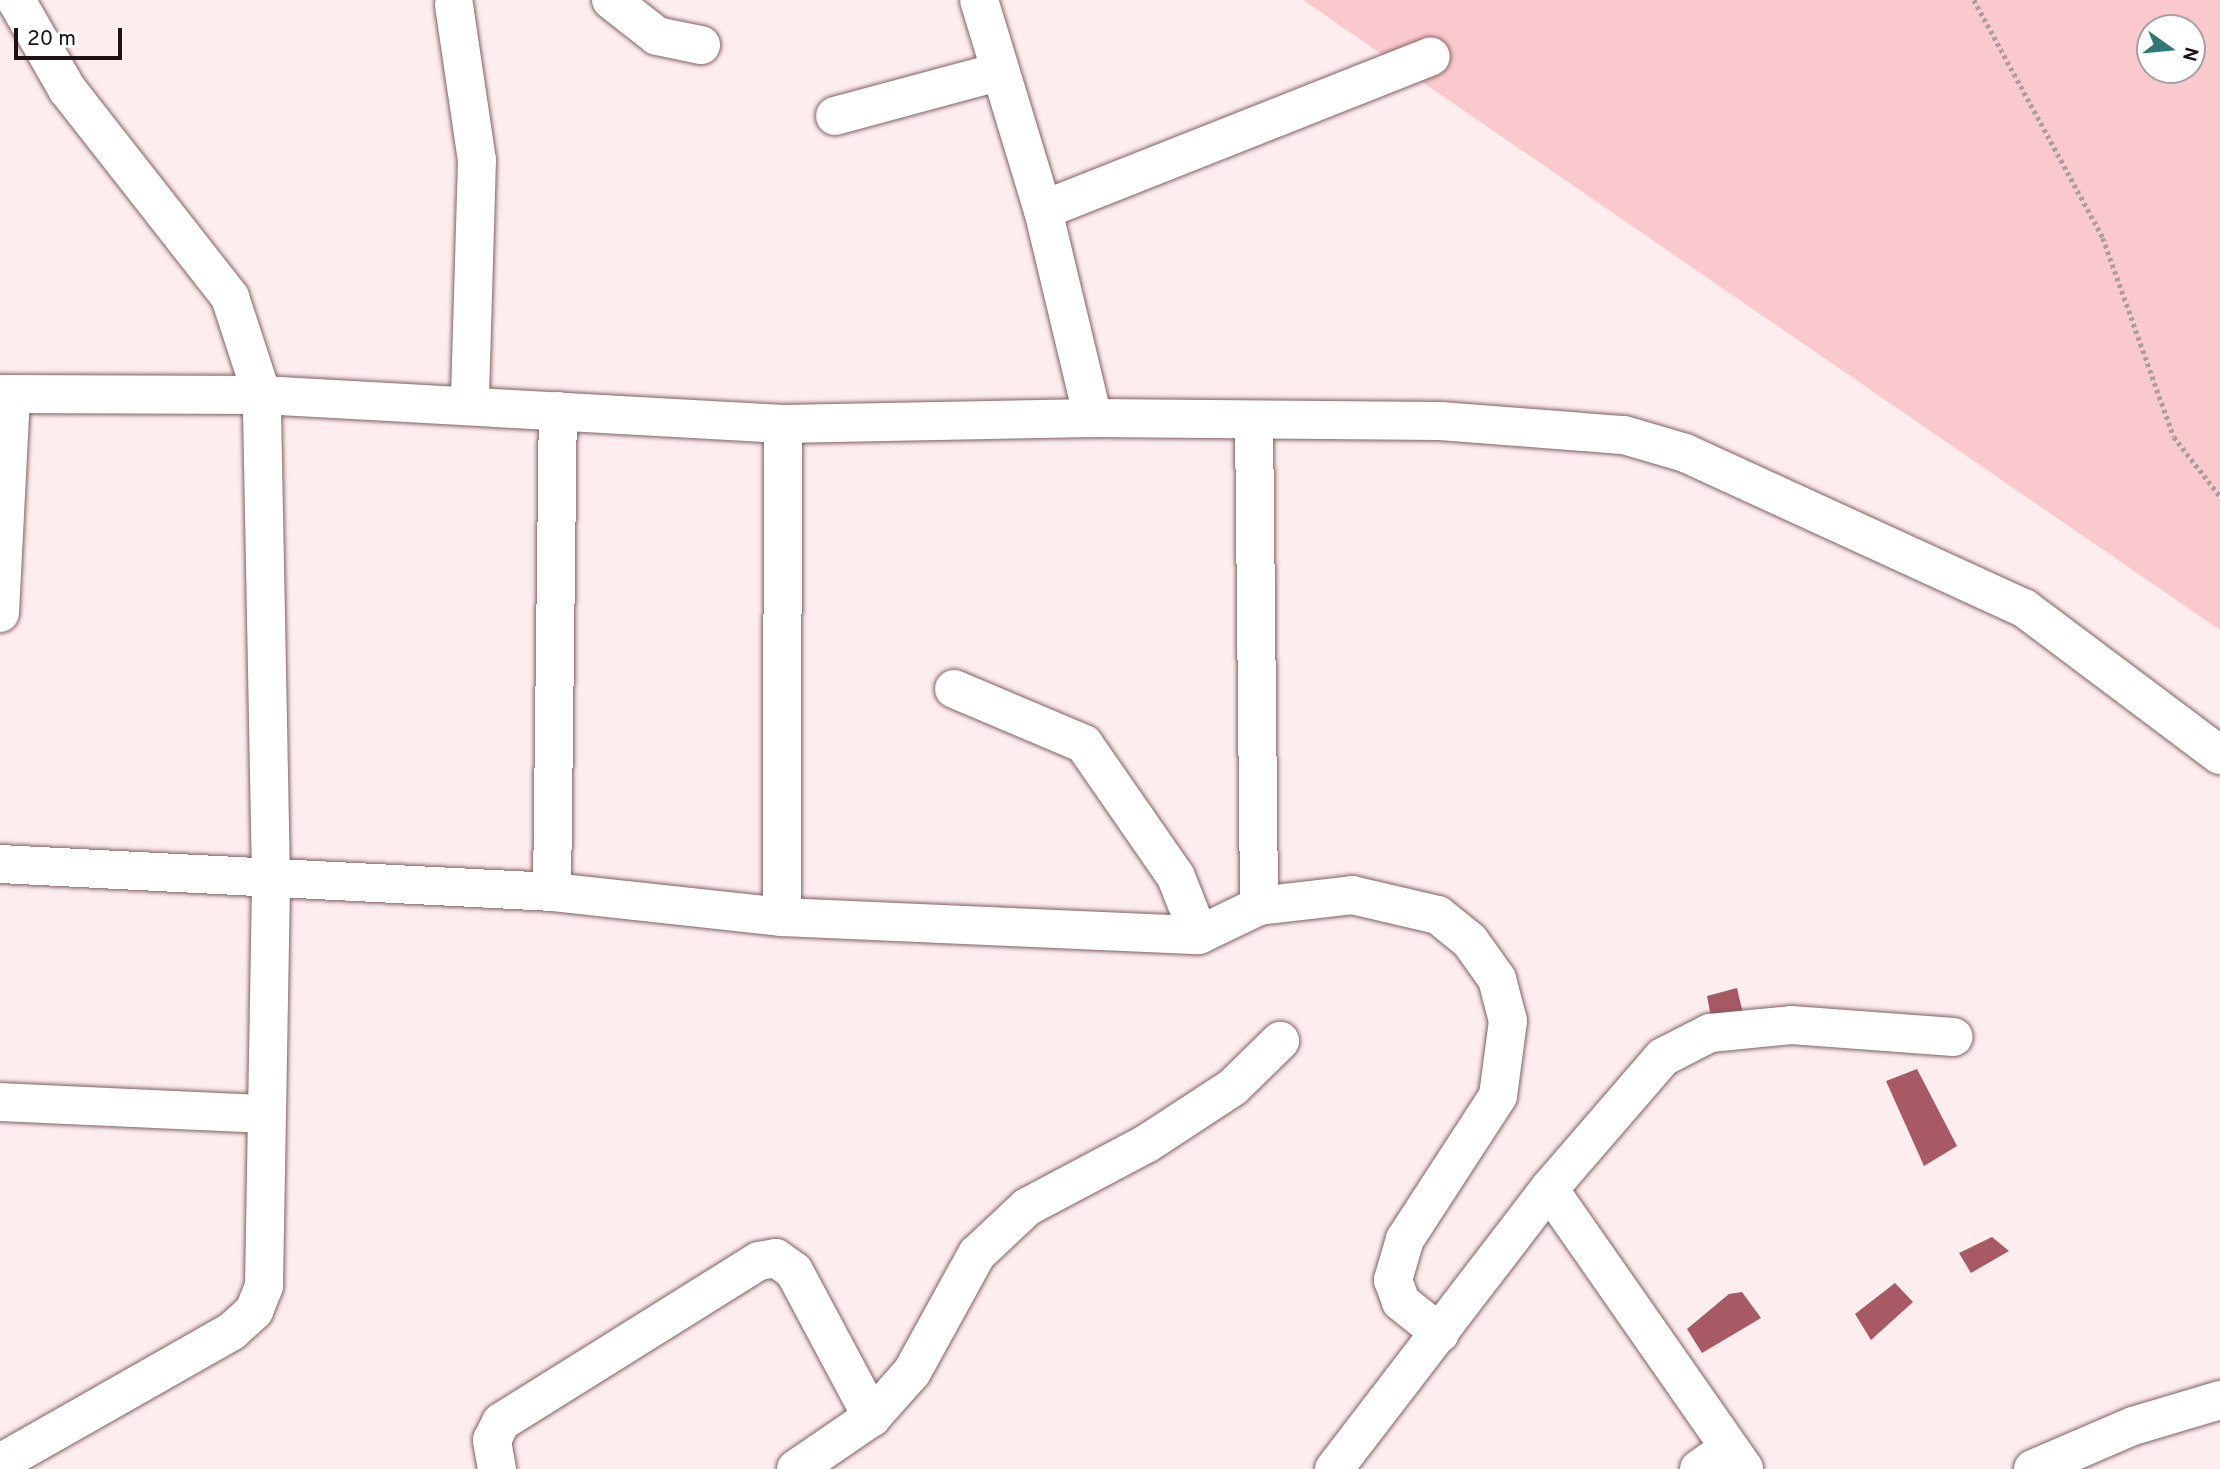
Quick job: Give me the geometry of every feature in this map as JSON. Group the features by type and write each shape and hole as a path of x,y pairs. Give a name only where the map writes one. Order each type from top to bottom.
{"street":[{"path":"0,1463 232,1331 254,1311 264,1286 271,878 262,395 230,297 67,89 16,0"},
{"path":"611,0 657,36 701,45"},
{"path":"979,0 998,72 1043,210 1093,418"},
{"path":"460,2 478,160 470,404"},
{"path":"1043,210 1431,56"},
{"path":"835,116 998,72"},
{"path":"0,613 6,394 262,395 470,404 783,424 1093,418 1528,426 1624,435 1685,453 2024,608 2220,755"},
{"path":"552,892 558,411"},
{"path":"1254,420 1259,906"},
{"path":"782,917 783,424"},
{"path":"954,689 1084,744 1176,877 1199,935"},
{"path":"0,864 552,892 782,917 1199,935 1259,906 1352,895 1426,911 1470,941 1497,979 1508,1021 1498,1097 1405,1239 1393,1280 1401,1302 1440,1333"},
{"path":"1334,1469 1549,1189 1664,1057 1710,1033 1791,1025 1954,1037"},
{"path":"796,1469 872,1417 912,1372 977,1254 1027,1207 1146,1144 1233,1087 1280,1041"},
{"path":"0,1102 265,1114"},
{"path":"1549,1189 1724,1462"},
{"path":"497,1469 492,1440 501,1422 759,1261 776,1258 794,1271 872,1417"},
{"path":"2033,1469 2133,1426 2220,1399"}],"path":[{"path":"1974,0 2103,238 2174,437 2220,496"}],"shaded area":[{"path":"1303,0 2220,0 2220,630"}],"building":[{"path":"1737,988 1744,1018 1712,1022 1707,996"},
{"path":"1917,1069 1957,1146 1924,1166 1886,1081"},
{"path":"1992,1237 2009,1251 1971,1273 1959,1253"},
{"path":"1895,1283 1913,1302 1871,1340 1855,1314"},
{"path":"1742,1292 1761,1318 1702,1353 1687,1329 1729,1294"}]}
